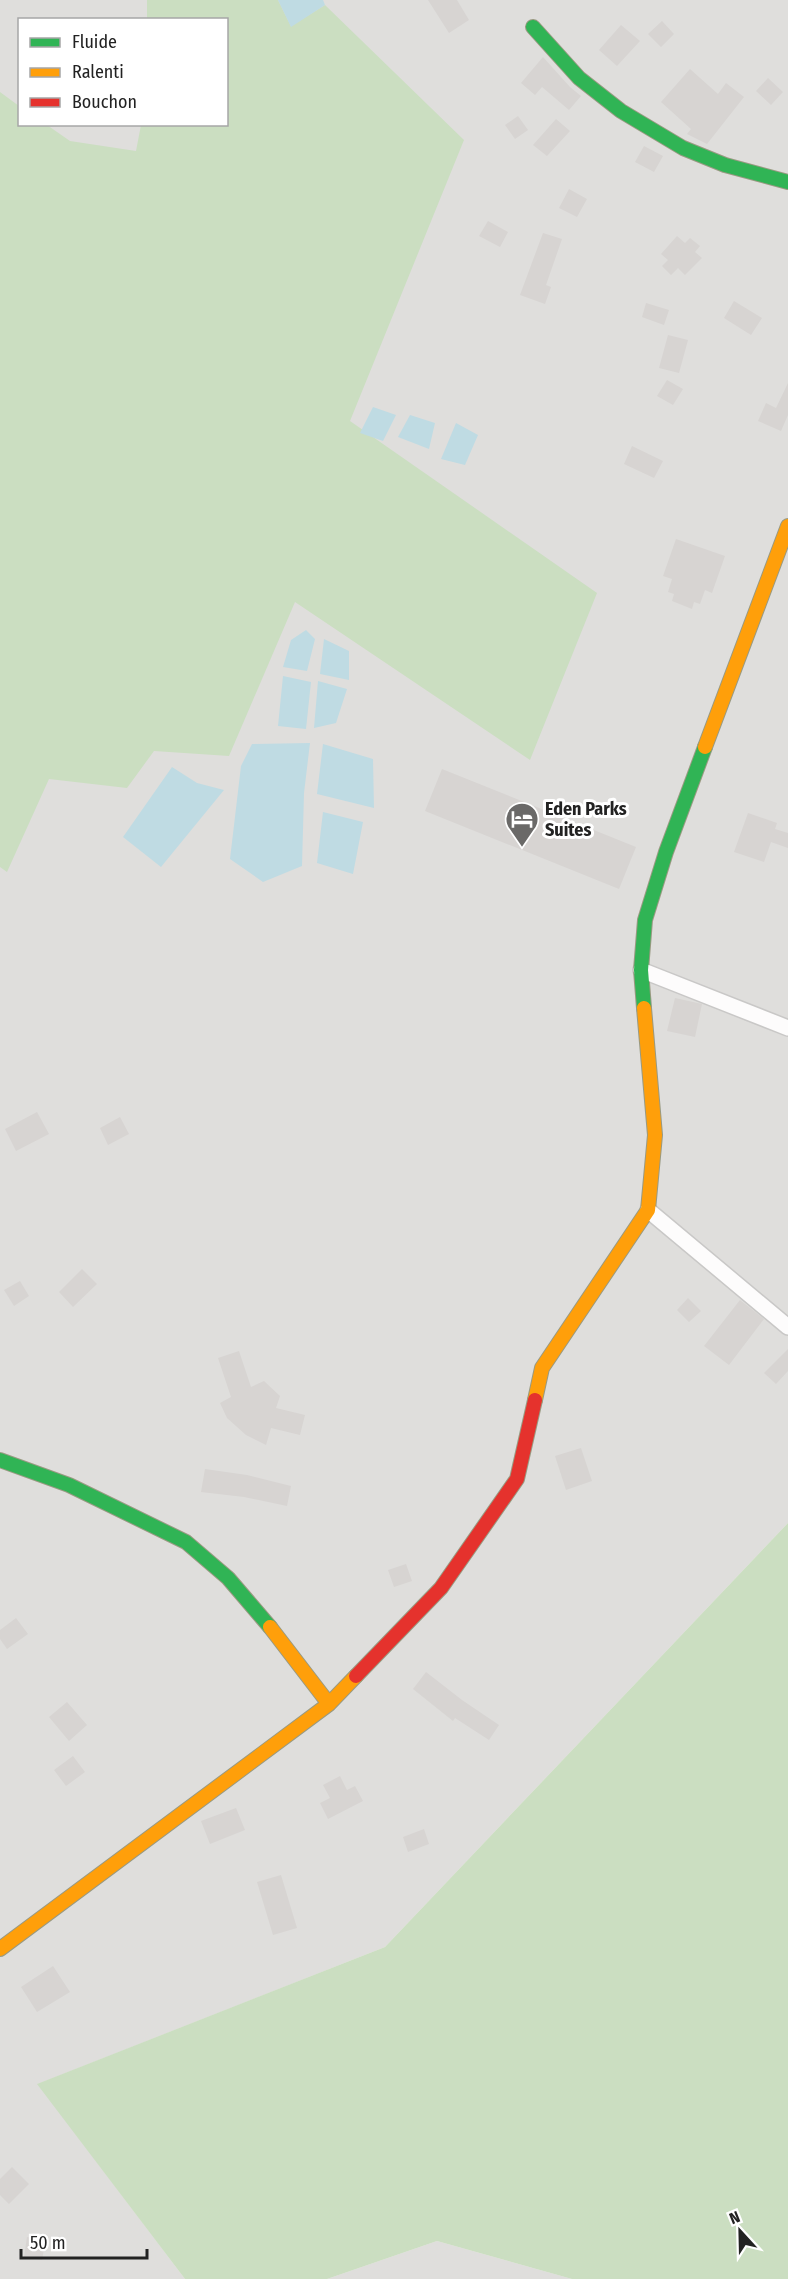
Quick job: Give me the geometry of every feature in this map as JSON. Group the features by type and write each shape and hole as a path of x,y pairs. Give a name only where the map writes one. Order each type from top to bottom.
{"street":[{"path":"533,27 579,78 621,111 683,148 725,165 788,182"},
{"path":"0,1949 329,1704 441,1588 517,1479 542,1368 648,1210 655,1134 642,970 645,920 666,852 788,526"},
{"path":"642,970 788,1028"},
{"path":"648,1210 788,1328"},
{"path":"0,1460 69,1485 186,1542 228,1578 329,1704"}],"shaded area":[{"path":"0,0 788,0 788,1523 385,1947 38,2084 185,2279 0,2279"},
{"path":"437,2241 572,2279 327,2279"}],"green space":[{"path":"147,0 278,0 291,26 325,5 464,140 350,421 597,593 530,760 295,602 229,756 154,751 127,788 49,779 7,872 0,867 0,92 18,105 18,126 48,126 70,141 136,151 141,126 228,126 228,18 147,18"},
{"path":"788,1523 788,2279 572,2279 437,2241 327,2279 185,2279 37,2084 385,1947"}],"water":[{"path":"278,0 323,0 325,5 291,27"},
{"path":"373,407 396,415 383,441 360,433"},
{"path":"410,415 435,423 429,449 398,437"},
{"path":"456,423 478,435 465,465 441,459"},
{"path":"306,630 315,639 307,671 283,667 291,640"},
{"path":"324,639 349,651 349,680 320,674"},
{"path":"283,676 311,682 306,729 278,726"},
{"path":"318,681 347,689 336,723 314,728"},
{"path":"310,743 304,793 302,866 263,882 230,859 241,766 252,744"},
{"path":"323,744 373,759 374,808 317,794"},
{"path":"172,767 197,783 224,790 161,867 123,837"},
{"path":"323,812 363,822 353,874 317,863"}],"building":[{"path":"428,0 457,0 469,20 449,33"},
{"path":"662,21 674,34 661,47 648,34"},
{"path":"621,25 640,41 617,66 599,50"},
{"path":"543,57 581,96 569,110 542,87 535,95 521,83"},
{"path":"690,69 718,94 726,83 744,97 707,144 687,134 691,129 661,102"},
{"path":"768,78 783,92 771,105 756,91"},
{"path":"518,116 528,130 515,139 505,125"},
{"path":"556,119 570,131 547,156 533,145"},
{"path":"644,146 663,156 654,172 635,162"},
{"path":"569,189 587,199 577,217 559,208"},
{"path":"488,221 508,232 500,247 479,236"},
{"path":"543,233 562,239 546,285 551,287 545,304 520,295"},
{"path":"677,236 685,243 690,238 700,246 695,252 702,258 685,275 678,268 671,275 662,266 668,260 661,254"},
{"path":"734,301 762,318 751,335 724,318"},
{"path":"646,303 669,310 664,325 642,317"},
{"path":"668,335 688,340 679,373 659,368"},
{"path":"667,380 683,389 673,405 657,396"},
{"path":"788,383 788,415 781,431 758,421 766,403 776,408"},
{"path":"632,446 663,461 654,478 624,464"},
{"path":"676,539 725,556 712,593 705,590 700,604 694,602 692,609 672,601 674,594 668,592 672,579 663,576"},
{"path":"442,769 636,847 619,889 425,811"},
{"path":"748,813 777,823 775,829 788,833 788,848 771,842 764,862 734,852"},
{"path":"675,998 702,1004 695,1037 667,1031"},
{"path":"37,1112 49,1134 16,1151 5,1129"},
{"path":"120,1117 129,1134 108,1145 100,1128"},
{"path":"82,1269 97,1284 73,1307 59,1292"},
{"path":"20,1281 29,1296 14,1306 4,1290"},
{"path":"688,1298 701,1311 689,1322 677,1310"},
{"path":"740,1300 764,1319 729,1365 704,1346"},
{"path":"788,1349 788,1371 776,1384 764,1373"},
{"path":"239,1351 251,1387 264,1381 280,1396 276,1408 305,1415 300,1435 271,1428 266,1445 246,1435 227,1418 220,1403 231,1397 218,1358"},
{"path":"581,1448 592,1481 566,1490 555,1456"},
{"path":"205,1469 247,1475 291,1486 287,1506 244,1497 201,1492"},
{"path":"406,1564 412,1581 394,1587 388,1570"},
{"path":"16,1618 28,1634 7,1649 0,1639 0,1630"},
{"path":"426,1672 499,1725 489,1740 455,1718 453,1721 413,1689"},
{"path":"67,1702 87,1725 69,1741 49,1717"},
{"path":"73,1756 85,1772 66,1786 54,1770"},
{"path":"340,1776 347,1790 355,1786 363,1801 328,1819 320,1803 330,1798 323,1785"},
{"path":"236,1808 245,1830 210,1844 201,1821"},
{"path":"424,1829 429,1844 408,1852 403,1837"},
{"path":"281,1875 297,1928 273,1935 257,1882"},
{"path":"53,1966 70,1992 37,2012 21,1987"},
{"path":"12,2167 29,2184 9,2204 0,2195 0,2179"},
{"path":"27,2237 46,2239 42,2260 24,2257"}],"traffic: fast":[{"path":"533,27 579,78 621,111 683,148 725,165 788,182"},
{"path":"644,1008 641,970 645,920 666,852 705,747"},
{"path":"0,1460 69,1485 186,1542 228,1578 270,1627"}],"traffic: slow":[{"path":"705,747 788,526"},
{"path":"535,1400 542,1368 648,1210 655,1135 644,1008"},
{"path":"270,1627 329,1704"},
{"path":"0,1949 329,1704 356,1676"}],"traffic: jam":[{"path":"356,1676 441,1588 517,1479 535,1400"}],"place":[{"name":"Eden Parks Suites","path":"522,848"}]}
